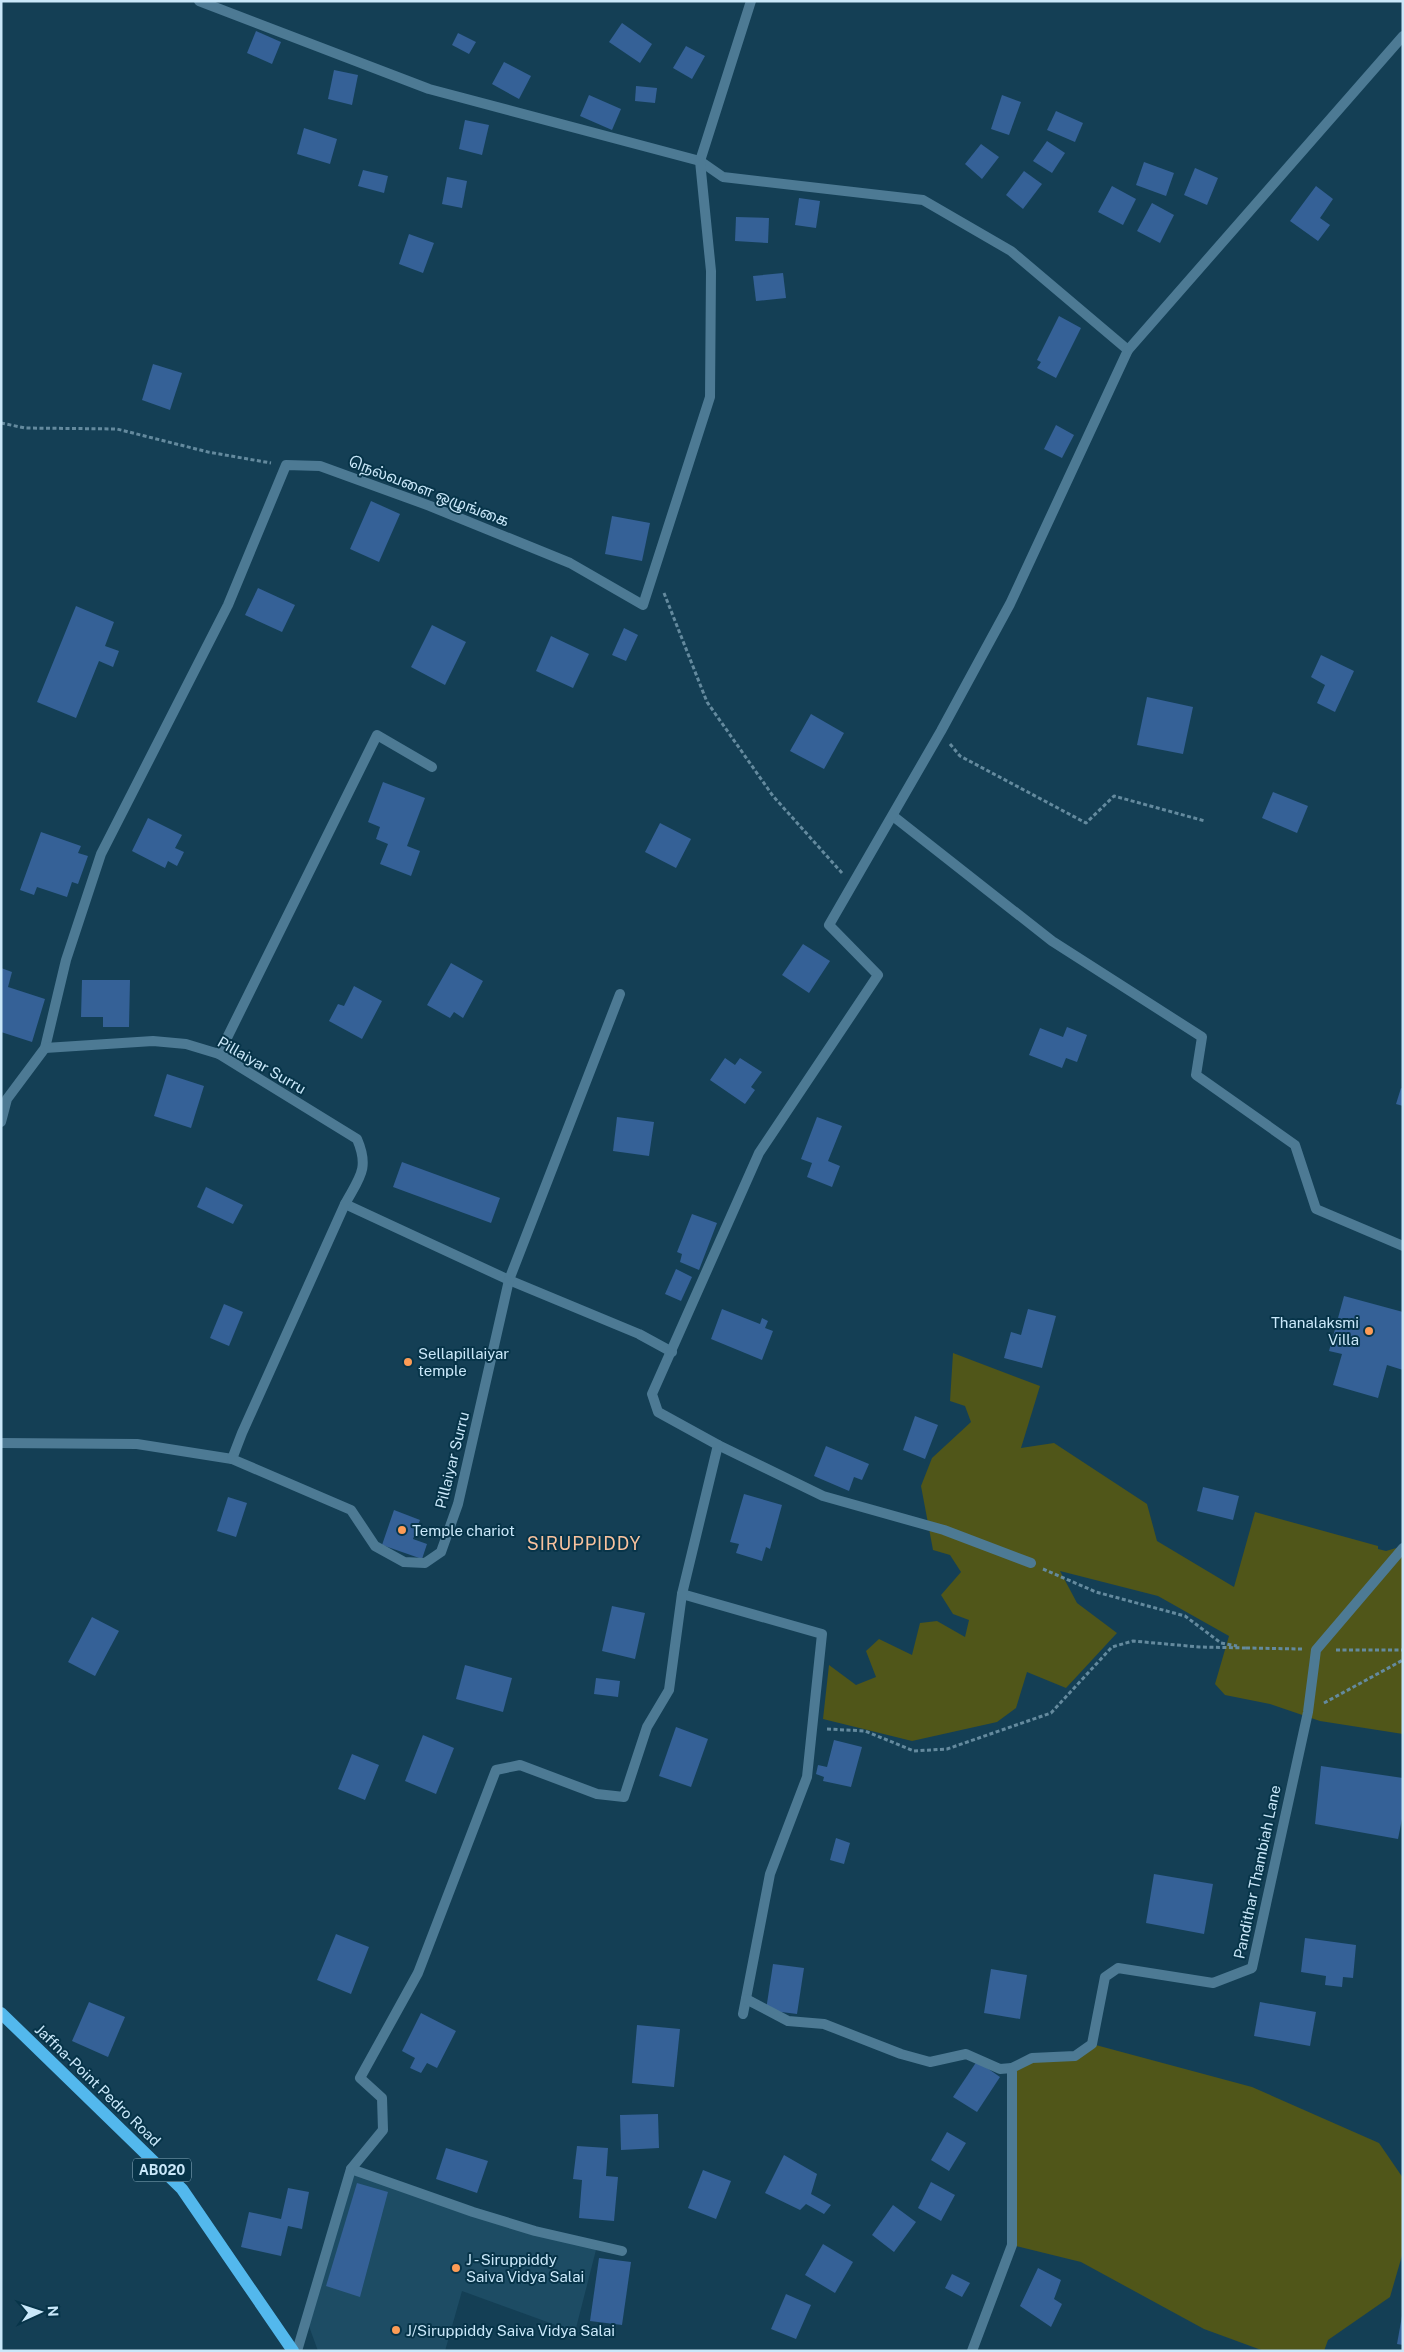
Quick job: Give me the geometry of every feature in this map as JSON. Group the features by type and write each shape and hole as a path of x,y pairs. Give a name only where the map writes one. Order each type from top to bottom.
{"main road":[{"name":"Jaffna-Point Pedro Road","path":"1,2013 182,2189 293,2351"}],"street":[{"path":"199,1 429,90 700,161 723,177 923,200 1011,251 1128,350"},
{"name":"நெல்வளை ஒழுங்கை","path":"286,465 320,466 430,506 570,563 643,605 710,397 711,272 700,161 751,1"},
{"path":"1031,1564 944,1530 823,1496 718,1445 658,1412 652,1394 760,1153 878,975 829,925 941,731 1010,604 1128,350 1403,36"},
{"path":"1,1122 8,1098 45,1048 66,960 101,854 228,605 286,465"},
{"path":"219,1054 377,735 432,767"},
{"path":"893,816 1052,941 1202,1037 1196,1075 1296,1145 1316,1209 1403,1246"},
{"name":"Pillaiyar Surru","path":"1,1443 137,1444 232,1459 351,1510 375,1546 404,1562 425,1563 441,1552 458,1504 509,1280 620,994"},
{"name":"Pillaiyar Surru","path":"45,1048 153,1041 186,1044 219,1054 357,1139 364,1155 362,1173 346,1204 232,1459"},
{"path":"346,1204 509,1280 639,1334 672,1352"},
{"path":"297,2351 351,2169 384,2130 382,2098 360,2078 418,1974 496,1770 520,1765 597,1794 624,1797 647,1727 669,1690 682,1594 718,1445"},
{"path":"1316,1650 1403,1548"},
{"path":"682,1594 822,1634 807,1777 770,1874 743,2014"},
{"name":"Pandithar Thambiah Lane","path":"1012,2068 1032,2058 1075,2056 1092,2044 1105,1977 1118,1968 1213,1983 1252,1968 1308,1712 1316,1650"},
{"path":"746,1999 788,2021 824,2024 901,2054 930,2062 966,2054 1000,2069 1012,2068 1012,2245 972,2351"},
{"path":"351,2169 473,2212 535,2231 622,2251"}],"path":[{"path":"1,423 25,428 117,429 208,452 286,465"},
{"path":"654,569 707,702 773,796 853,884"},
{"path":"941,731 960,756 1086,823 1114,796 1205,821"},
{"path":"1031,1564 1096,1592 1185,1616 1221,1643 1247,1648"},
{"path":"812,1728 865,1731 914,1751 947,1749 1051,1713 1112,1647 1133,1641 1199,1647 1403,1650"},
{"path":"1308,1712 1403,1660"}],"shaded area":[{"name":"J - Siruppiddy Saiva Vidya Salai","path":"351,2169 597,2246 575,2332 462,2291 445,2351 318,2351 306,2318"}],"green space":[{"path":"953,1353 1040,1386 1021,1448 1054,1443 1147,1504 1157,1541 1234,1587 1255,1512 1378,1546 1378,1549 1386,1551 1403,1546 1403,1734 1320,1721 1270,1704 1225,1695 1215,1684 1229,1636 1158,1596 1060,1571 1077,1603 1117,1633 1066,1688 1027,1672 1016,1708 997,1722 912,1741 823,1719 829,1665 856,1685 876,1677 866,1651 879,1639 912,1655 920,1623 937,1621 965,1637 969,1620 953,1614 941,1595 961,1572 950,1555 933,1550 921,1486 932,1458 971,1422 965,1406 950,1401"},
{"path":"1092,2044 1252,2087 1379,2143 1403,2178 1403,2252 1390,2297 1328,2340 1324,2351 1264,2351 1204,2329 1081,2262 1012,2245 1012,2068 1032,2058 1075,2056"}],"building":[{"path":"622,23 652,44 640,63 609,42"},
{"path":"256,31 281,42 272,64 247,53"},
{"path":"458,33 476,42 469,54 452,45"},
{"path":"686,46 705,56 692,79 673,68"},
{"path":"504,62 531,76 519,99 492,84"},
{"path":"334,70 358,75 352,105 328,99"},
{"path":"636,86 657,88 655,103 635,101"},
{"path":"589,95 621,109 612,130 580,116"},
{"path":"1002,95 1021,102 1009,135 991,129"},
{"path":"1056,111 1083,123 1075,142 1047,130"},
{"path":"465,120 489,125 482,155 459,149"},
{"path":"304,128 337,139 330,164 297,154"},
{"path":"1047,141 1065,153 1052,173 1033,161"},
{"path":"981,144 999,157 982,179 965,164"},
{"path":"1144,162 1174,173 1166,196 1136,185"},
{"path":"1195,168 1218,178 1207,205 1184,195"},
{"path":"363,170 388,176 384,193 358,186"},
{"path":"1024,171 1042,184 1023,209 1006,195"},
{"path":"447,177 467,181 462,208 442,204"},
{"path":"1112,186 1136,199 1123,225 1098,212"},
{"path":"1316,186 1333,199 1320,218 1330,225 1318,241 1290,221"},
{"path":"799,198 820,201 816,228 795,225"},
{"path":"1152,203 1174,215 1160,243 1137,231"},
{"path":"736,217 769,218 768,243 735,241"},
{"path":"409,234 434,243 423,273 399,264"},
{"path":"783,273 786,298 756,301 753,276"},
{"path":"1059,316 1081,328 1056,378 1037,368 1041,362 1037,360"},
{"path":"153,364 182,373 170,410 142,400"},
{"path":"1056,425 1074,435 1062,458 1044,449"},
{"path":"371,501 400,514 379,562 350,549"},
{"path":"612,516 650,523 642,561 605,554"},
{"path":"258,588 295,605 282,632 245,615"},
{"path":"76,606 114,622 105,646 119,651 113,667 99,661 76,718 37,702"},
{"path":"432,625 466,642 445,685 411,667"},
{"path":"624,628 638,635 626,661 612,655"},
{"path":"551,636 589,654 573,688 536,671"},
{"path":"1321,655 1354,671 1335,712 1317,703 1325,685 1311,677"},
{"path":"1147,697 1193,707 1183,754 1137,745"},
{"path":"811,714 844,733 824,769 790,751"},
{"path":"383,782 425,798 407,846 420,851 411,876 380,864 388,844 376,839 380,827 368,822"},
{"path":"1273,792 1308,806 1297,833 1262,818"},
{"path":"148,818 182,835 175,848 184,852 177,866 168,861 165,868 132,851"},
{"path":"660,823 691,839 676,868 645,852"},
{"path":"41,832 81,846 78,853 88,856 78,884 72,882 67,897 37,887 34,895 20,890"},
{"path":"803,944 830,961 809,993 782,975"},
{"path":"451,963 483,981 463,1018 454,1012 450,1018 427,1005"},
{"path":"1,968 12,972 8,987 45,999 32,1042 1,1032"},
{"path":"82,980 130,980 129,1027 103,1027 103,1017 81,1017"},
{"path":"354,986 382,1001 362,1039 329,1021 338,1004 344,1006"},
{"path":"1067,1027 1087,1035 1077,1062 1066,1058 1062,1068 1029,1055 1040,1028 1063,1037"},
{"path":"725,1058 735,1065 740,1058 762,1072 751,1087 755,1090 745,1104 710,1080"},
{"path":"167,1074 204,1086 191,1128 154,1116"},
{"path":"1401,1088 1403,1089 1403,1106 1396,1104"},
{"path":"617,1117 654,1122 649,1156 613,1151"},
{"path":"817,1117 842,1126 828,1161 840,1166 832,1187 807,1177 812,1163 801,1159"},
{"path":"402,1162 500,1198 491,1223 393,1187"},
{"path":"206,1187 243,1205 233,1224 197,1207"},
{"path":"692,1214 717,1223 699,1270 680,1262 682,1254 677,1252"},
{"path":"676,1269 692,1277 681,1301 665,1294"},
{"name":"Thanalaksmi Villa","path":"1344,1296 1403,1312 1403,1370 1387,1365 1378,1398 1333,1385 1342,1354 1329,1351"},
{"path":"224,1304 243,1312 229,1346 210,1338"},
{"path":"722,1309 760,1324 762,1318 768,1321 765,1328 773,1331 762,1360 711,1339"},
{"path":"1028,1309 1056,1316 1042,1368 1004,1358 1011,1332 1021,1335"},
{"path":"915,1416 938,1425 925,1459 903,1450"},
{"path":"826,1446 869,1464 862,1480 854,1477 849,1491 814,1476"},
{"path":"1203,1487 1239,1496 1233,1520 1197,1511"},
{"path":"744,1494 782,1505 770,1549 766,1547 762,1561 736,1553 739,1544 730,1542"},
{"path":"228,1497 247,1503 236,1537 217,1531"},
{"name":"Temple chariot","path":"394,1510 420,1520 413,1539 427,1544 422,1559 382,1545"},
{"path":"612,1606 645,1613 635,1659 602,1651"},
{"path":"92,1617 119,1631 95,1676 68,1662"},
{"path":"465,1665 512,1678 503,1712 456,1699"},
{"path":"596,1678 620,1681 618,1697 594,1694"},
{"path":"676,1727 708,1739 691,1787 659,1776"},
{"path":"423,1735 454,1748 436,1794 405,1781"},
{"path":"834,1740 862,1747 851,1787 823,1781 824,1777 816,1774 818,1765 827,1767"},
{"path":"352,1754 379,1765 365,1800 338,1789"},
{"path":"1321,1766 1403,1778 1403,1814 1398,1839 1315,1824"},
{"path":"836,1838 850,1843 844,1864 830,1860"},
{"path":"1154,1874 1213,1884 1204,1934 1146,1923"},
{"path":"336,1934 369,1947 351,1994 317,1980"},
{"path":"1305,1938 1356,1945 1353,1978 1343,1977 1342,1987 1325,1985 1326,1976 1301,1972"},
{"path":"773,1964 804,1968 797,2014 766,2010"},
{"path":"991,1969 1027,1975 1020,2019 984,2013"},
{"path":"89,2002 125,2017 108,2057 72,2041"},
{"path":"1260,2002 1316,2012 1310,2046 1254,2036"},
{"path":"421,2013 456,2031 437,2068 427,2063 421,2073 410,2068 415,2058 402,2051"},
{"path":"637,2025 680,2029 674,2087 632,2083"},
{"path":"977,2061 1000,2077 977,2112 953,2097"},
{"path":"658,2114 659,2148 621,2150 620,2115"},
{"path":"947,2132 966,2143 949,2171 931,2160"},
{"path":"577,2146 608,2148 606,2176 618,2177 614,2221 579,2218 582,2180 573,2179"},
{"path":"446,2148 488,2161 477,2193 436,2179"},
{"path":"784,2155 817,2174 811,2194 831,2205 824,2214 806,2204 800,2210 765,2193"},
{"path":"703,2170 731,2181 716,2219 688,2208"},
{"path":"931,2182 955,2195 941,2221 918,2208"},
{"path":"357,2183 388,2192 360,2297 326,2286"},
{"path":"288,2188 309,2192 302,2229 288,2226 281,2256 241,2247 249,2212 281,2219"},
{"path":"893,2205 916,2222 894,2252 872,2235"},
{"path":"823,2244 853,2262 835,2293 805,2275"},
{"path":"599,2258 631,2262 622,2325 590,2321"},
{"path":"1038,2268 1061,2280 1054,2299 1062,2304 1051,2327 1020,2306"},
{"path":"952,2274 970,2283 962,2297 945,2288"},
{"path":"786,2294 811,2305 796,2339 771,2329"},
{"path":"1403,2316 1403,2345 1397,2344"}],"place":[{"name":"Thanalaksmi Villa","path":"1369,1331"},
{"name":"Sellapillaiyar temple","path":"408,1362"},
{"name":"Temple chariot","path":"402,1530"},
{"name":"J - Siruppiddy Saiva Vidya Salai","path":"456,2268"},
{"name":"J/Siruppiddy Saiva Vidya Salai","path":"396,2330"}],"district":[{"name":"SIRUPPIDDY","path":"584,1543"}]}
